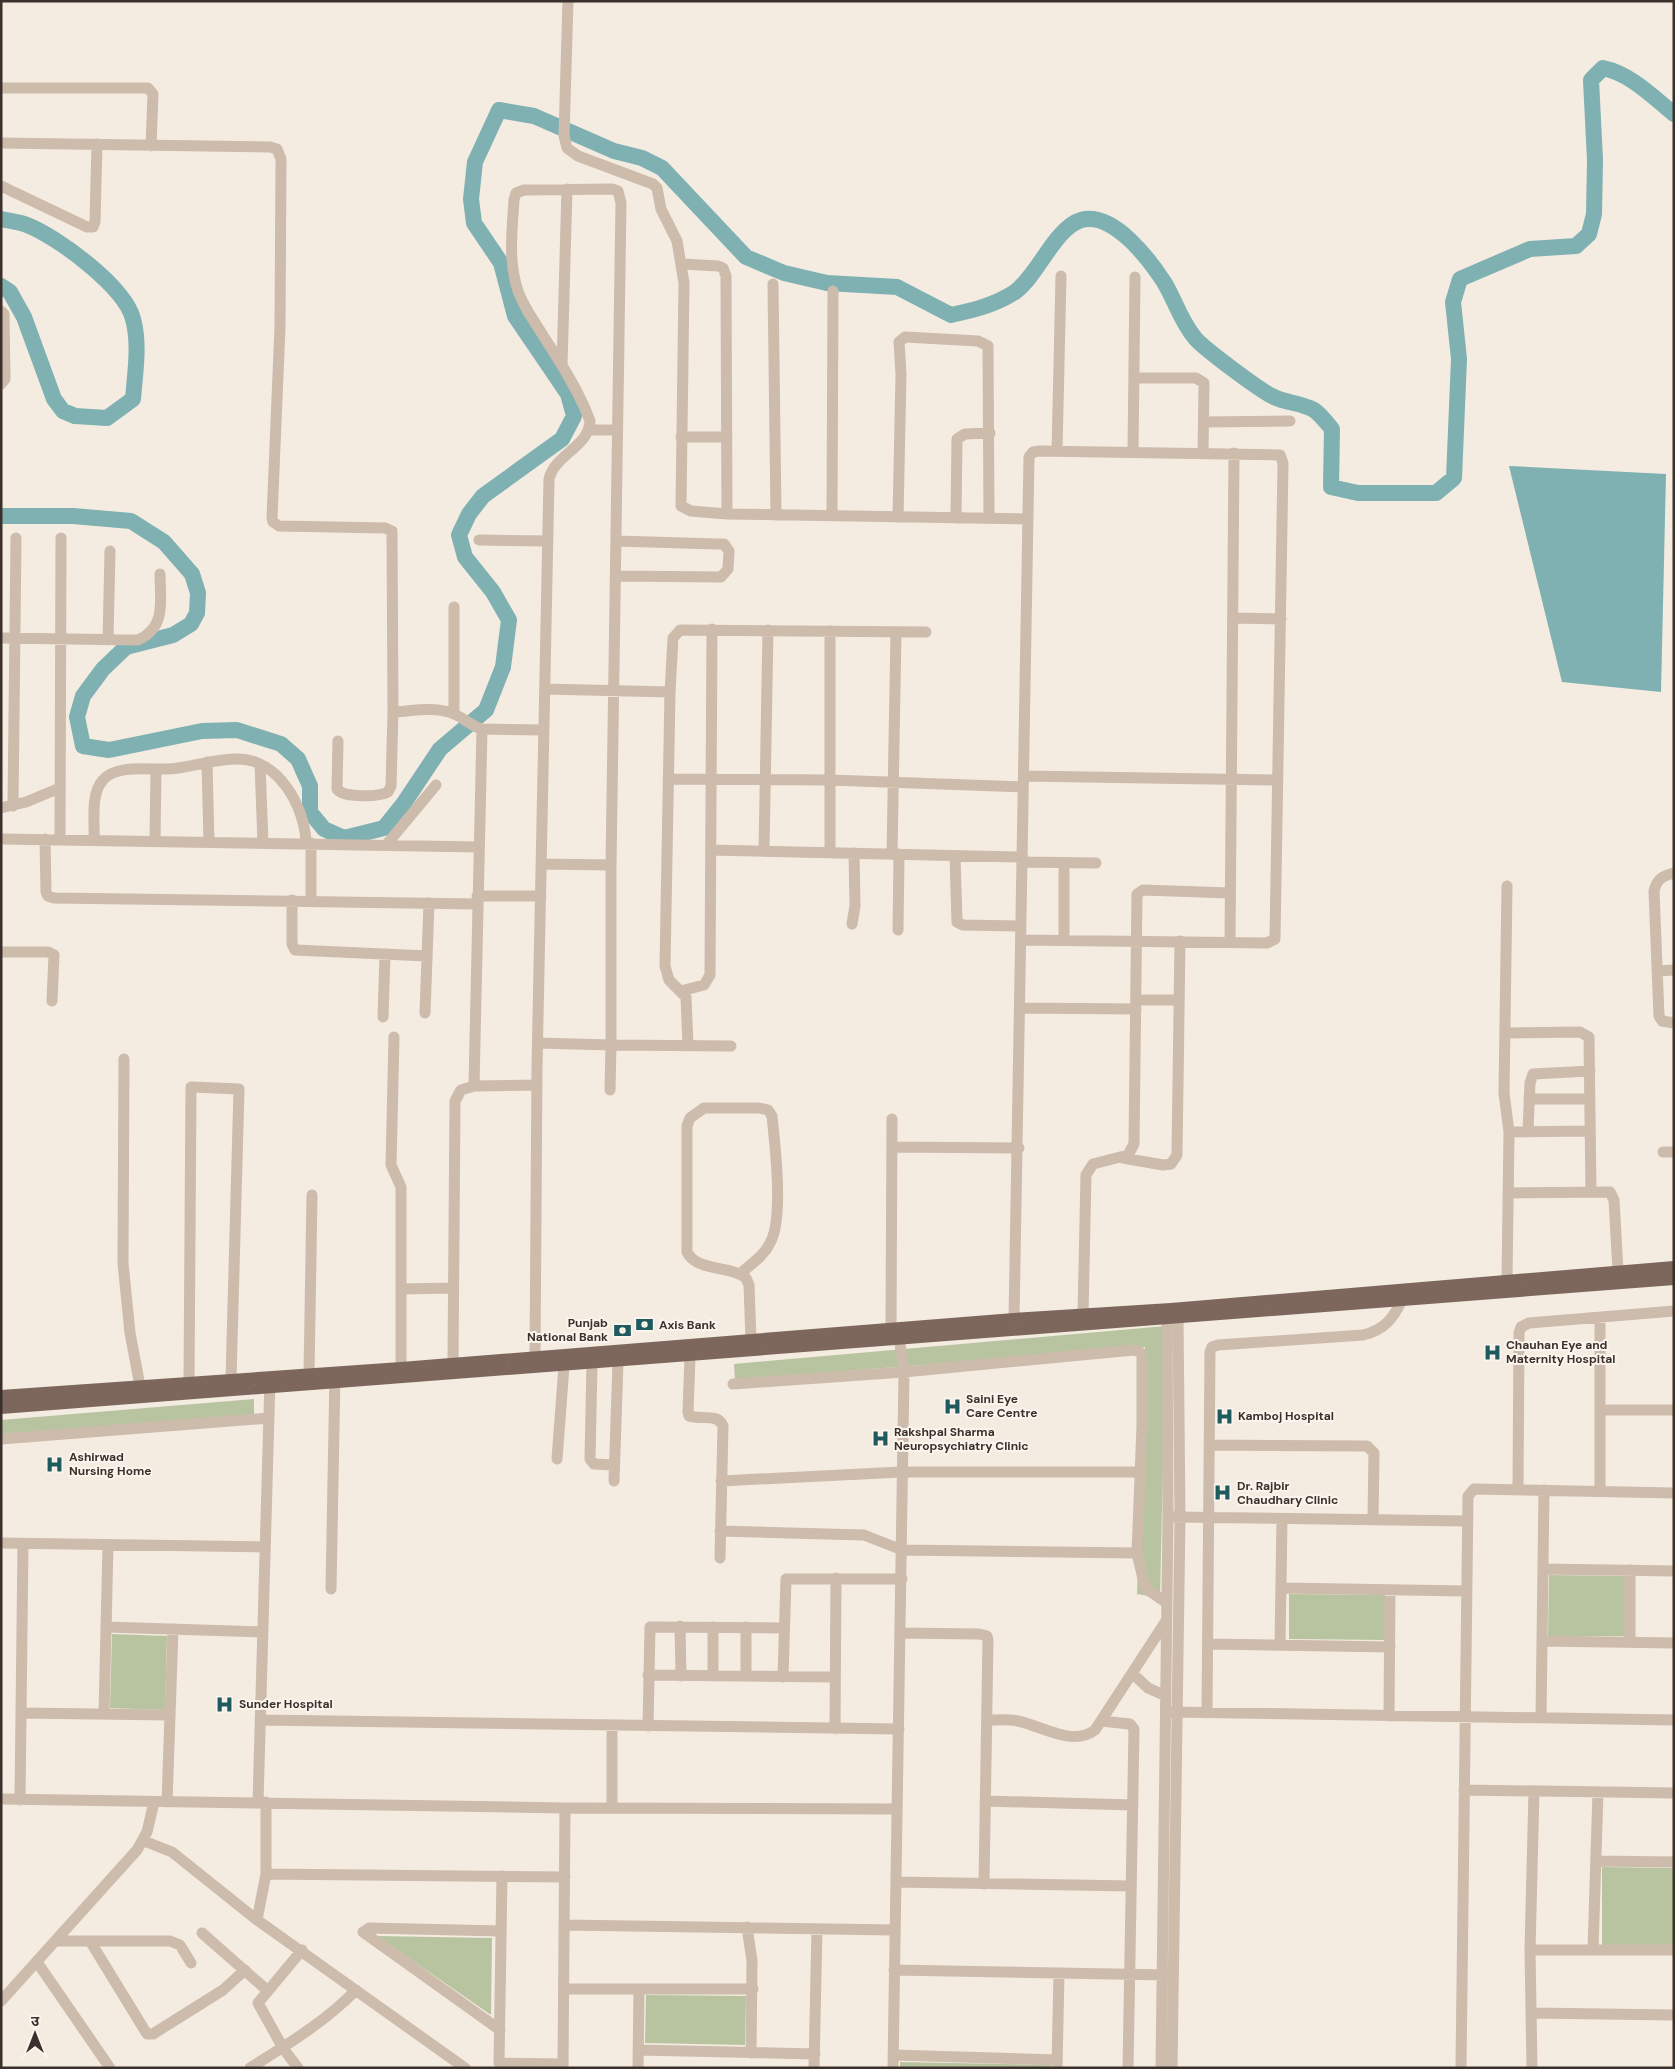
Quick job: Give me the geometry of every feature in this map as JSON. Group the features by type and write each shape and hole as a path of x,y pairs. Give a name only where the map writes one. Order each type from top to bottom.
{"main road":[{"path":"1,1408 335,1378 564,1366 690,1356 1014,1319 1083,1315 1172,1315 1507,1280 1674,1267"},
{"path":"1,1396 231,1379 270,1383 308,1375 335,1378 401,1368 751,1340 1402,1300 1674,1279"}],"street":[{"path":"568,1 564,132 567,148 571,152 653,184 657,188 661,209 675,235 682,264 684,283 680,437 681,506 691,511 727,514 1027,519"},
{"path":"1,88 148,88 153,94 151,146"},
{"path":"1,143 270,147 277,149 279,153 280,327 273,522 279,526 385,528 392,531 393,712 391,786 388,792 383,795 340,793 337,784 338,742"},
{"path":"1,186 87,226 93,226 95,222 97,144"},
{"path":"562,368 567,189"},
{"path":"590,430 587,413 526,309 518,292 513,274 511,250 514,200 516,194 524,190 612,189 620,196 615,691 611,865 610,1090"},
{"path":"682,264 718,266 725,272 727,514"},
{"path":"1057,451 1061,276"},
{"path":"1133,452 1135,277"},
{"path":"773,284 776,515"},
{"path":"832,516 833,291"},
{"path":"1,311 4,314 2,346 5,379 1,384"},
{"path":"898,517 900,339 905,337 978,341 988,346 990,518"},
{"path":"1134,378 1201,380 1205,388 1203,453"},
{"path":"1204,422 1290,421"},
{"path":"535,1358 537,1085 547,541 551,471 590,430 617,430"},
{"path":"956,518 957,439 965,434 990,433"},
{"path":"680,437 726,437"},
{"path":"1014,1319 1029,457 1033,452 1039,451 1277,454 1282,458 1275,939 1267,943 1022,940"},
{"path":"1230,942 1234,453"},
{"path":"16,538 15,638 7,807 60,788"},
{"path":"60,839 62,538"},
{"path":"479,540 547,541"},
{"path":"616,541 724,544 729,551 728,569 721,577 616,576"},
{"path":"108,640 110,551"},
{"path":"1,638 138,640 148,636 155,629 160,609 160,574"},
{"path":"454,607 454,714"},
{"path":"1233,618 1281,619"},
{"path":"688,1045 687,1005 681,991 669,980 665,966 670,692 672,644 676,632 687,629 712,629 926,632"},
{"path":"681,991 704,985 710,975 712,629"},
{"path":"764,851 768,630"},
{"path":"830,631 830,852"},
{"path":"896,632 892,782 898,930"},
{"path":"545,689 670,692"},
{"path":"393,712 436,710 454,714 474,726 544,730"},
{"path":"474,726 478,847 474,1086"},
{"path":"94,840 96,794 103,780 123,771 156,770 207,762 239,759 260,764 292,793 304,822 309,843 311,900"},
{"path":"207,762 209,842"},
{"path":"260,764 263,843"},
{"path":"155,841 156,770"},
{"path":"668,779 892,782 1278,780"},
{"path":"387,844 436,785"},
{"path":"1,839 478,847"},
{"path":"45,839 46,892 48,896 54,898 429,903 541,896"},
{"path":"710,850 896,854 1096,863"},
{"path":"852,924 855,900 854,853"},
{"path":"955,856 957,922 963,925 1021,926"},
{"path":"1064,863 1064,940"},
{"path":"541,864 611,865"},
{"path":"1674,872 1663,876 1656,883 1654,891 1659,1016 1662,1021 1674,1023"},
{"path":"1507,886 1504,1093 1509,1132 1507,1280"},
{"path":"1123,1158 1132,1151 1134,1144 1137,898 1140,892 1230,893"},
{"path":"292,900 292,944 296,950 427,956"},
{"path":"425,1013 429,903"},
{"path":"1083,1315 1086,1175 1088,1169 1093,1164 1123,1158 1163,1165 1171,1164 1175,1161 1177,1144 1180,942"},
{"path":"1,952 48,952 54,955 52,1001"},
{"path":"383,1017 385,954"},
{"path":"1657,970 1674,970"},
{"path":"1020,1008 1136,1004 1179,1000"},
{"path":"1506,1033 1586,1033 1590,1043 1591,1192"},
{"path":"394,1037 391,1165 401,1188 401,1368"},
{"path":"538,1044 731,1046"},
{"path":"124,1059 123,1263 130,1333 140,1386"},
{"path":"1528,1132 1530,1083 1533,1074 1590,1071"},
{"path":"453,1364 455,1101 461,1090 474,1086 537,1085"},
{"path":"189,1382 191,1087 239,1089 231,1379"},
{"path":"1529,1099 1590,1099"},
{"path":"740,1273 759,1258 770,1243 775,1229 777,1208 772,1116 768,1110 759,1108 704,1108 690,1118 687,1126 687,1252 695,1262 740,1273 746,1278 749,1285 751,1340"},
{"path":"892,1119 896,1332 904,1372 893,2068"},
{"path":"1509,1132 1590,1131"},
{"path":"892,1146 1018,1148"},
{"path":"1508,1193 1610,1192 1614,1195 1618,1271"},
{"path":"308,1375 312,1195"},
{"path":"401,1289 453,1288"},
{"path":"1207,1713 1210,1352 1218,1344 1369,1334 1385,1326 1394,1316 1402,1300"},
{"path":"1518,1490 1519,1333 1521,1327 1529,1323 1674,1311"},
{"path":"1172,1315 1174,1517 1168,1975 1172,2068"},
{"path":"1600,1318 1600,1492"},
{"path":"733,1384 904,1372 1134,1350 1140,1352 1142,1356 1141,1472 1137,1552 1144,1583 1148,1590 1167,1603"},
{"path":"690,1356 689,1416 716,1418 721,1421 723,1426 720,1558"},
{"path":"614,1481 618,1362"},
{"path":"592,1364 590,1459 594,1464 614,1465"},
{"path":"557,1458 564,1366"},
{"path":"331,1589 335,1378"},
{"path":"257,1920 266,1874 260,1720 270,1383"},
{"path":"1601,1410 1674,1410"},
{"path":"1,1439 269,1418"},
{"path":"1210,1445 1367,1446 1374,1452 1373,1520"},
{"path":"721,1481 902,1472 1141,1472"},
{"path":"1461,2068 1466,1591 1469,1492 1474,1489 1674,1493"},
{"path":"1541,1718 1544,1490"},
{"path":"1174,1517 1467,1521"},
{"path":"1171,1712 1166,1696 1166,1620 1174,1517"},
{"path":"1280,1645 1282,1518"},
{"path":"720,1531 864,1535 902,1550 1137,1552"},
{"path":"1,1543 265,1547"},
{"path":"20,1800 23,1544"},
{"path":"104,1714 108,1545"},
{"path":"1543,1569 1674,1571"},
{"path":"1630,1570 1630,1642"},
{"path":"835,1728 836,1578"},
{"path":"783,1677 786,1579 902,1579"},
{"path":"1282,1588 1466,1591"},
{"path":"1389,1716 1390,1590"},
{"path":"987,1720 1016,1720 1080,1737 1088,1735 1095,1730 1166,1620"},
{"path":"648,1726 650,1628 680,1626 784,1628"},
{"path":"680,1626 680,1676"},
{"path":"106,1627 263,1632"},
{"path":"713,1627 713,1676"},
{"path":"746,1627 746,1676"},
{"path":"167,1802 173,1629"},
{"path":"901,1633 980,1634 987,1636 984,1884"},
{"path":"1542,1641 1674,1643"},
{"path":"1208,1644 1390,1647"},
{"path":"1132,1673 1148,1688 1166,1696"},
{"path":"648,1675 835,1677"},
{"path":"1171,1712 1674,1720"},
{"path":"21,1713 170,1715"},
{"path":"260,1720 899,1730"},
{"path":"1101,1721 1126,1723 1133,1726 1128,2068"},
{"path":"612,1725 612,1808"},
{"path":"1464,1790 1674,1793"},
{"path":"1532,2068 1530,1950 1534,1791"},
{"path":"1593,1950 1598,1792"},
{"path":"1,1799 566,1808 897,1809"},
{"path":"985,1801 1133,1805"},
{"path":"1,2001 144,1841 154,1802"},
{"path":"502,1876 500,2030 497,2065 563,2066 566,1808"},
{"path":"144,1841 172,1852 257,1920 302,1950 465,2068"},
{"path":"1596,1861 1674,1862"},
{"path":"266,1874 565,1877"},
{"path":"896,1882 1131,1886"},
{"path":"564,1925 747,1926 895,1930"},
{"path":"747,1926 751,1944 753,1989 751,2053"},
{"path":"500,2030 363,1932 369,1928 501,1932"},
{"path":"814,2068 817,1929"},
{"path":"202,1933 268,1991"},
{"path":"56,1941 154,1939 170,1941 180,1945 191,1963"},
{"path":"90,1941 146,2034 153,2034 223,1990 245,1970"},
{"path":"298,2068 283,2048 259,2007 260,2000 302,1950"},
{"path":"1530,1950 1674,1950"},
{"path":"37,1962 110,2068"},
{"path":"894,1970 1168,1975"},
{"path":"893,2055 1057,2064 1059,1973"},
{"path":"1161,2068 1168,1975"},
{"path":"564,1989 753,1989"},
{"path":"638,2068 640,1989"},
{"path":"250,2068 283,2048 338,2009 356,1990"},
{"path":"1532,2013 1674,2015"},
{"path":"638,2050 814,2054"}],"green space":[{"path":"1166,1326 1160,1598 1137,1594 1145,1347 735,1380 734,1364"},
{"path":"254,1399 254,1423 1,1442 1,1420"},
{"path":"1549,1575 1625,1576 1625,1636 1548,1636"},
{"path":"1289,1594 1385,1595 1385,1640 1289,1639"},
{"path":"112,1634 167,1636 165,1710 110,1708"},
{"path":"1602,1867 1674,1868 1674,1946 1602,1945"},
{"path":"377,1936 492,1938 491,2015"},
{"path":"646,1995 746,1996 745,2045 645,2043"},
{"path":"900,2062 1051,2065 1051,2068 900,2068"}],"water":[{"path":"1509,466 1666,474 1661,692 1562,682"}],"waterway":[{"path":"1,516 73,516 131,521 164,542 192,574 198,593 197,613 191,624 173,635 126,647 103,669 83,696 77,717 83,746 109,750 202,731 237,730 281,744 298,759 310,786 310,812 324,829 344,838 384,828 404,803 440,749 486,710 503,667 509,620 493,592 465,557 459,535 469,514 483,496 562,439 574,416 568,394 515,316 501,263 474,223 471,199 475,162 499,110 534,116 614,151 642,158 662,168 746,257 784,273 827,283 897,287 951,315 992,304 1015,292 1031,275 1063,232 1072,225 1081,220 1093,219 1105,223 1129,239 1149,261 1164,282 1186,325 1200,343 1267,393 1279,399 1314,410 1321,416 1332,429 1331,487 1358,493 1436,493 1454,478 1459,359 1453,302 1460,279 1530,249 1576,246 1589,234 1594,214 1595,160 1591,80 1603,68 1623,75 1641,86 1674,114"},
{"path":"1,219 27,225 56,240 89,264 117,292 127,306 135,329 136,359 133,399 107,418 75,416 63,411 54,399 24,317 10,292 1,286"}],"place":[{"name":"Axis Bank","path":"645,1325"},
{"name":"Punjab National Bank","path":"622,1330"},
{"name":"Chauhan Eye and Maternity Hospital","path":"1492,1352"},
{"name":"Saini Eye Care Centre","path":"952,1406"},
{"name":"Kamboj Hospital","path":"1224,1416"},
{"name":"Rakshpal Sharma Neuropsychiatry Clinic","path":"880,1439"},
{"name":"Ashirwad Nursing Home","path":"55,1464"},
{"name":"Dr. Rajbir Chaudhary Clinic","path":"1223,1493"},
{"name":"Sunder Hospital","path":"225,1704"}]}
